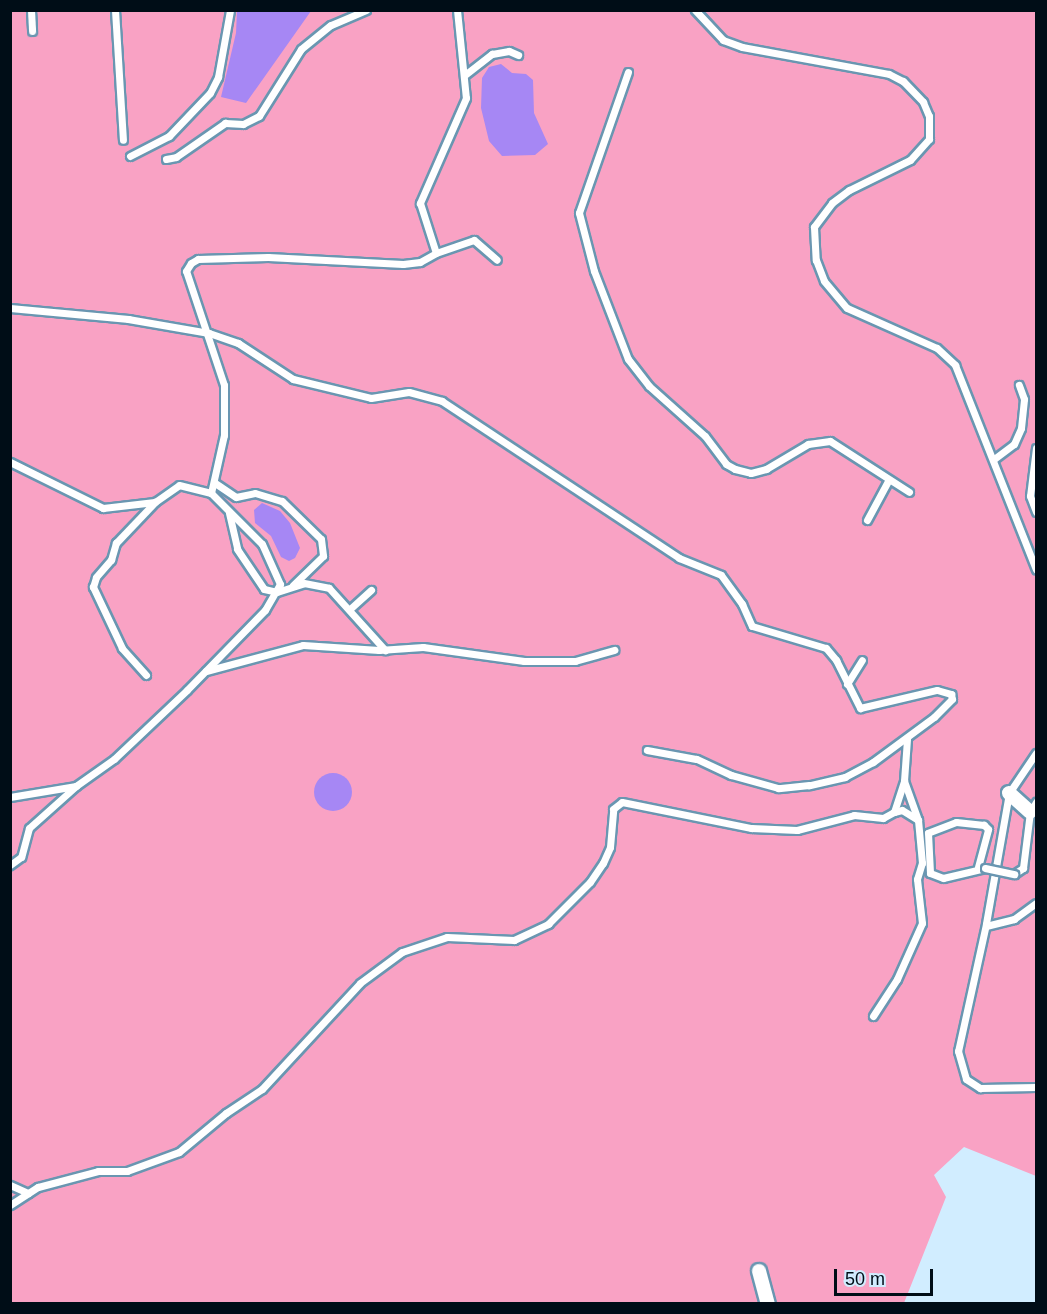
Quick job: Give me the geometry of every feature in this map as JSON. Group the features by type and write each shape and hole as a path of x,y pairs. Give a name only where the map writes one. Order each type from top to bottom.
{"street":[{"path":"1009,793 1033,807"},
{"path":"759,1271 768,1304"}],"lane":[{"path":"31,10 32,31"},
{"path":"115,10 123,140"},
{"path":"130,156 169,136 210,93 218,77 230,10"},
{"path":"166,159 176,157 225,123 243,124 259,116 301,49 331,25 366,10"},
{"path":"436,253 420,203 436,160 459,120 466,98 466,74 457,10"},
{"path":"695,10 723,39 742,47 889,74 903,81 923,102 930,116 929,139 910,160 849,190 832,203 814,227 816,260 824,281 847,308 937,348 955,365 1036,570"},
{"path":"466,74 492,54 509,51 518,55"},
{"path":"628,72 579,213 594,271 628,359 649,386 705,436 726,464 735,469 751,473 766,469 808,444 830,441 888,481 909,492"},
{"path":"211,493 215,483 226,408 224,385 209,333 186,271 198,259 331,258 403,264 420,262 436,253 474,240 497,260"},
{"path":"10,308 128,319 209,333 238,343 293,379 371,398 409,392 456,408 484,432 679,558 721,575 742,604 752,626 825,648 836,660 860,708 937,690 951,694 952,699 908,737 853,774 786,788 748,781 696,759 647,750"},
{"path":"994,459 1014,444 1021,428 1024,399 1019,385"},
{"path":"1036,448 1030,496 1036,512"},
{"path":"10,462 102,508 155,502"},
{"path":"867,520 888,481"},
{"path":"215,483 236,497 255,493 282,501 321,539 323,556 293,585"},
{"path":"10,865 21,857 29,828 76,786 114,759 265,610 277,592 280,584 262,544 211,493 178,485 155,502 116,543 111,560 96,577 93,587 122,648 146,675"},
{"path":"229,510 237,549 264,589 277,592 304,583 329,588 351,608 385,650"},
{"path":"351,608 371,590"},
{"path":"204,672 303,645 385,650 423,648 524,661 575,661 614,650"},
{"path":"847,684 862,660"},
{"path":"894,812 904,781 908,737"},
{"path":"1036,753 1009,793 986,926 958,1061 966,1078 980,1088 1036,1087"},
{"path":"873,1016 897,979 922,923 917,879 922,863 918,820 904,781"},
{"path":"10,797 76,786"},
{"path":"10,1205 28,1192 98,1171 141,1167 179,1152 226,1113 262,1089 360,983 402,952 447,937 514,940 548,924 590,882 603,863 610,847 613,809 622,802 772,830 816,827 854,815 883,818 902,810 918,820"},
{"path":"982,868 988,829 984,825 957,822 928,833 930,873 943,878 982,868 1014,874 1023,868 1033,807"},
{"path":"986,926 1014,919 1036,903"},
{"path":"10,1185 28,1192"}],"shaded area":[{"path":"10,11 1036,11 1036,1176 964,1147 934,1175 946,1197 904,1303 11,1303"},
{"path":"237,11 311,11 246,103 221,97 236,33"},
{"path":"501,64 512,73 526,74 533,80 534,113 548,144 535,155 502,156 489,141 481,108 482,78 489,67"},
{"path":"262,503 280,511 290,523 300,548 295,558 289,561 281,557 271,536 255,523 254,510"},
{"path":"333,773 347,778 352,792 347,806 333,811 319,806 314,792 319,778"}]}
